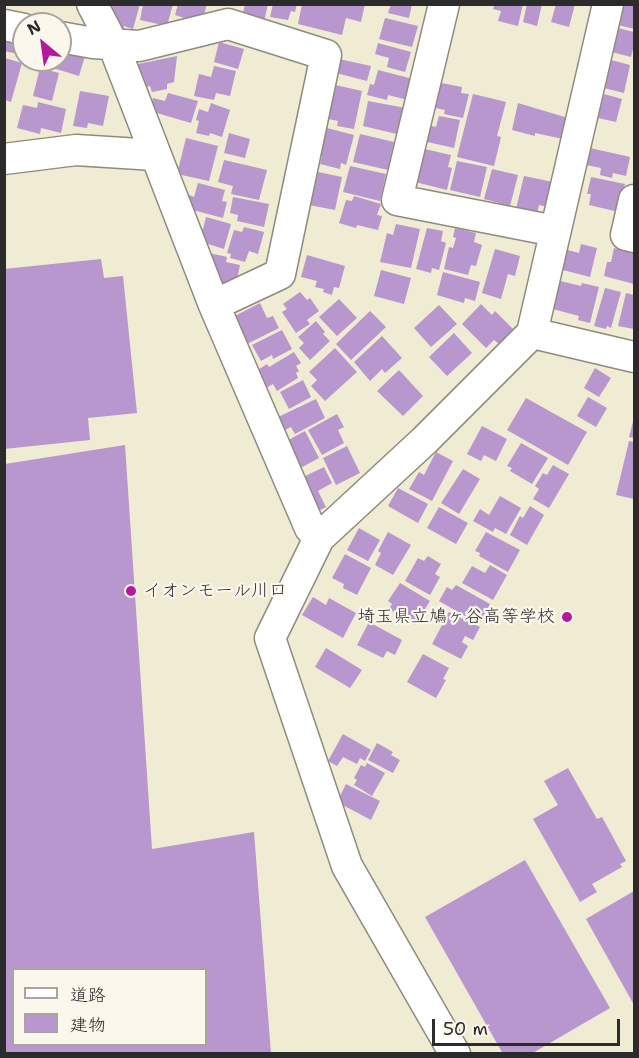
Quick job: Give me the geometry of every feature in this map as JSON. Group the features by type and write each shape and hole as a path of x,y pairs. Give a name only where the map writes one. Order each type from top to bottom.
{"street":[{"path":"92,4 113,44 214,305 310,528 319,538"},
{"path":"444,4 397,200 555,231"},
{"path":"455,1053 347,867 270,638 319,538 425,440 532,333 608,4"},
{"path":"72,39 93,43 138,46 231,14 326,55 280,274 214,305"},
{"path":"4,159 76,150 155,155"},
{"path":"634,200 626,235 634,237"},
{"path":"532,333 634,357"}],"building":[{"path":"113,4 140,4 133,29 124,26 123,30 107,26"},
{"path":"143,4 173,4 167,26 140,20"},
{"path":"178,4 207,4 203,19 193,16 191,20 175,15"},
{"path":"245,4 268,4 263,26 241,21"},
{"path":"273,4 297,4 295,12 291,11 288,20 270,17"},
{"path":"302,4 365,4 361,22 346,18 342,35 298,24"},
{"path":"391,4 412,4 409,18 388,13"},
{"path":"495,4 523,4 518,26 498,21 501,11 493,9"},
{"path":"527,4 542,4 537,26 523,22"},
{"path":"556,4 575,4 569,27 551,22"},
{"path":"624,4 634,4 634,29 618,25"},
{"path":"385,18 418,26 412,47 379,39"},
{"path":"618,28 634,32 631,57 612,52"},
{"path":"4,31 12,33 12,53 4,51"},
{"path":"219,42 244,49 238,69 214,62"},
{"path":"378,43 411,52 405,72 387,67 389,58 375,54"},
{"path":"72,52 85,56 79,76 66,72 72,72"},
{"path":"177,56 174,82 167,84 167,89 152,92 150,86 139,89 133,65"},
{"path":"5,58 12,60 12,72 19,72 11,102 5,100"},
{"path":"339,59 371,66 367,81 336,73"},
{"path":"611,60 630,65 624,93 604,88"},
{"path":"214,66 236,71 230,96 216,93 214,100 194,96 199,74 211,77"},
{"path":"378,70 413,79 408,100 388,95 387,100 367,95 370,84 374,85"},
{"path":"39,72 59,73 52,101 33,96"},
{"path":"431,81 462,87 461,93 469,94 463,118 444,114 445,110 426,106"},
{"path":"331,84 362,91 354,129 337,126 338,121 324,118"},
{"path":"80,91 109,96 103,126 88,123 87,128 73,126"},
{"path":"168,93 198,101 191,123 150,111 153,98 165,101"},
{"path":"473,94 506,102 497,136 501,137 494,166 457,157"},
{"path":"604,94 622,99 616,122 598,118"},
{"path":"368,101 406,108 401,135 363,126"},
{"path":"38,102 66,109 61,133 41,128 40,134 17,128 23,105 37,108"},
{"path":"211,103 230,110 222,137 210,133 209,136 196,133 199,109 208,112"},
{"path":"518,103 568,118 563,139 535,133 535,136 512,130"},
{"path":"439,116 460,120 454,148 423,141 427,125 436,127"},
{"path":"327,128 354,135 346,165 341,163 340,169 320,164 322,156 316,155 320,140 323,141"},
{"path":"229,133 250,139 245,158 224,153"},
{"path":"360,134 394,142 388,170 353,162"},
{"path":"186,138 218,146 209,181 177,174"},
{"path":"420,148 451,155 448,167 452,168 447,190 411,181"},
{"path":"590,148 630,157 626,176 613,173 612,178 600,175 601,168 586,165"},
{"path":"224,160 267,170 259,200 231,194 233,186 218,182"},
{"path":"457,161 487,167 480,197 450,190"},
{"path":"350,166 386,174 380,201 343,192"},
{"path":"492,169 518,175 510,206 484,199"},
{"path":"318,172 342,177 335,210 309,205 310,186 315,187"},
{"path":"524,176 553,182 548,207 539,205 537,214 516,209"},
{"path":"591,177 625,184 619,212 589,205 591,194 587,194"},
{"path":"198,183 225,190 222,201 227,202 223,218 185,208 189,195 194,197"},
{"path":"354,196 381,204 377,215 382,216 378,230 357,225 356,228 339,223 346,200 352,201"},
{"path":"233,197 269,204 264,227 237,221 238,215 230,213"},
{"path":"206,217 231,224 224,249 195,240 198,228 203,229"},
{"path":"396,224 420,229 411,268 380,262 387,233 393,235"},
{"path":"244,227 264,232 258,254 249,251 245,262 230,258 231,254 227,253 234,230 242,232"},
{"path":"427,228 443,231 441,241 446,243 439,270 432,268 431,273 416,269"},
{"path":"455,228 476,233 474,242 482,245 476,266 471,265 468,275 444,269 449,247 453,248 456,238 453,237"},
{"path":"581,244 597,248 590,277 559,269 564,249 579,253"},
{"path":"614,248 634,253 634,284 604,276 607,262 611,262"},
{"path":"495,249 520,256 515,276 508,274 501,299 482,293"},
{"path":"209,253 227,257 226,262 240,265 236,284 231,287 213,283"},
{"path":"307,255 345,266 339,288 334,287 332,295 323,292 324,289 315,287 317,281 301,277"},
{"path":"101,259 104,278 123,276 137,413 88,418 90,440 4,449 4,269"},
{"path":"381,270 411,278 404,304 374,296"},
{"path":"443,272 480,282 475,301 465,298 464,303 437,295"},
{"path":"556,280 581,286 582,283 599,287 590,323 578,320 579,316 549,308"},
{"path":"605,288 621,292 611,328 607,326 606,329 594,326"},
{"path":"300,292 307,300 310,298 319,311 307,320 310,324 296,333 282,312 287,309 283,304"},
{"path":"626,293 634,295 634,329 618,326"},
{"path":"339,299 357,318 337,336 319,317"},
{"path":"260,303 267,318 273,316 279,328 245,345 231,318"},
{"path":"481,304 492,315 495,311 513,329 499,344 494,340 486,348 462,324"},
{"path":"439,305 457,324 431,347 414,328"},
{"path":"370,311 386,327 351,360 336,344"},
{"path":"316,321 330,341 310,360 299,348 304,343 298,337"},
{"path":"282,330 292,349 273,359 272,355 261,361 252,345"},
{"path":"454,333 472,353 447,376 429,357"},
{"path":"382,336 402,358 385,373 382,369 370,381 354,362"},
{"path":"335,348 357,372 325,401 311,386 317,380 309,372"},
{"path":"294,352 301,363 296,366 299,371 296,373 298,378 277,391 273,384 266,388 256,371 267,364 269,367"},
{"path":"595,368 611,378 599,397 584,388"},
{"path":"399,370 423,396 403,416 377,391"},
{"path":"303,380 311,397 289,409 280,392"},
{"path":"588,397 607,408 596,427 577,416"},
{"path":"526,398 587,432 568,465 507,430"},
{"path":"316,399 325,418 295,434 291,427 283,431 276,418"},
{"path":"337,414 344,427 338,430 344,443 322,455 308,430"},
{"path":"634,418 634,438 629,437"},
{"path":"482,426 507,439 496,461 484,455 481,461 467,454"},
{"path":"305,431 319,458 295,471 281,444"},
{"path":"629,441 634,442 634,499 616,495"},
{"path":"521,443 548,458 532,484 510,471 512,468 507,466"},
{"path":"125,445 152,849 254,832 271,1054 5,1054 5,464"},
{"path":"347,446 360,473 336,485 323,458"},
{"path":"436,452 453,461 432,501 409,489 419,472 424,475"},
{"path":"553,465 569,474 549,508 533,499 539,489 535,486 543,473 547,475"},
{"path":"324,467 332,483 318,491 326,507 320,510 310,506 297,480"},
{"path":"463,469 480,479 459,514 441,503"},
{"path":"398,488 428,504 418,523 388,506"},
{"path":"500,496 521,508 506,534 495,528 493,532 473,521 480,509 489,515"},
{"path":"530,506 544,515 527,545 510,535 520,516 523,518"},
{"path":"439,507 468,523 456,544 427,528"},
{"path":"359,528 380,540 368,561 347,550"},
{"path":"388,532 411,545 393,575 375,565 381,553 378,551"},
{"path":"486,532 520,550 508,572 479,556 480,553 475,551"},
{"path":"345,554 371,568 357,595 343,588 344,584 332,578"},
{"path":"428,556 441,564 435,574 440,577 430,595 405,581 418,558 424,561"},
{"path":"490,565 507,575 493,600 462,583 472,566 485,573"},
{"path":"400,583 430,601 415,625 389,609 392,604 388,601"},
{"path":"456,585 490,604 479,624 439,601 447,587 452,590"},
{"path":"313,597 326,605 329,598 356,613 343,638 302,615"},
{"path":"449,612 480,627 473,640 465,636 462,642 468,646 461,659 432,644"},
{"path":"369,622 402,640 395,655 387,651 383,658 357,645"},
{"path":"326,648 362,670 350,688 315,667"},
{"path":"423,654 449,668 443,679 446,680 436,698 407,682"},
{"path":"343,734 371,750 365,761 360,758 357,764 343,757 337,766 328,761"},
{"path":"377,743 393,752 391,755 400,760 393,773 368,760"},
{"path":"367,763 385,773 372,796 354,785 357,780 354,778 361,765 365,767"},
{"path":"568,768 597,819 602,817 626,861 620,864 622,867 592,884 597,892 580,902 533,819 558,805 544,781"},
{"path":"346,784 380,801 371,820 337,802"},
{"path":"525,860 610,1008 531,1054 503,1054 425,917"},
{"path":"634,891 634,1005 586,919"}],"place":[{"name":"イオンモール川口","path":"131,591"},
{"name":"埼玉県立鳩ヶ谷高等学校","path":"567,617"}]}
